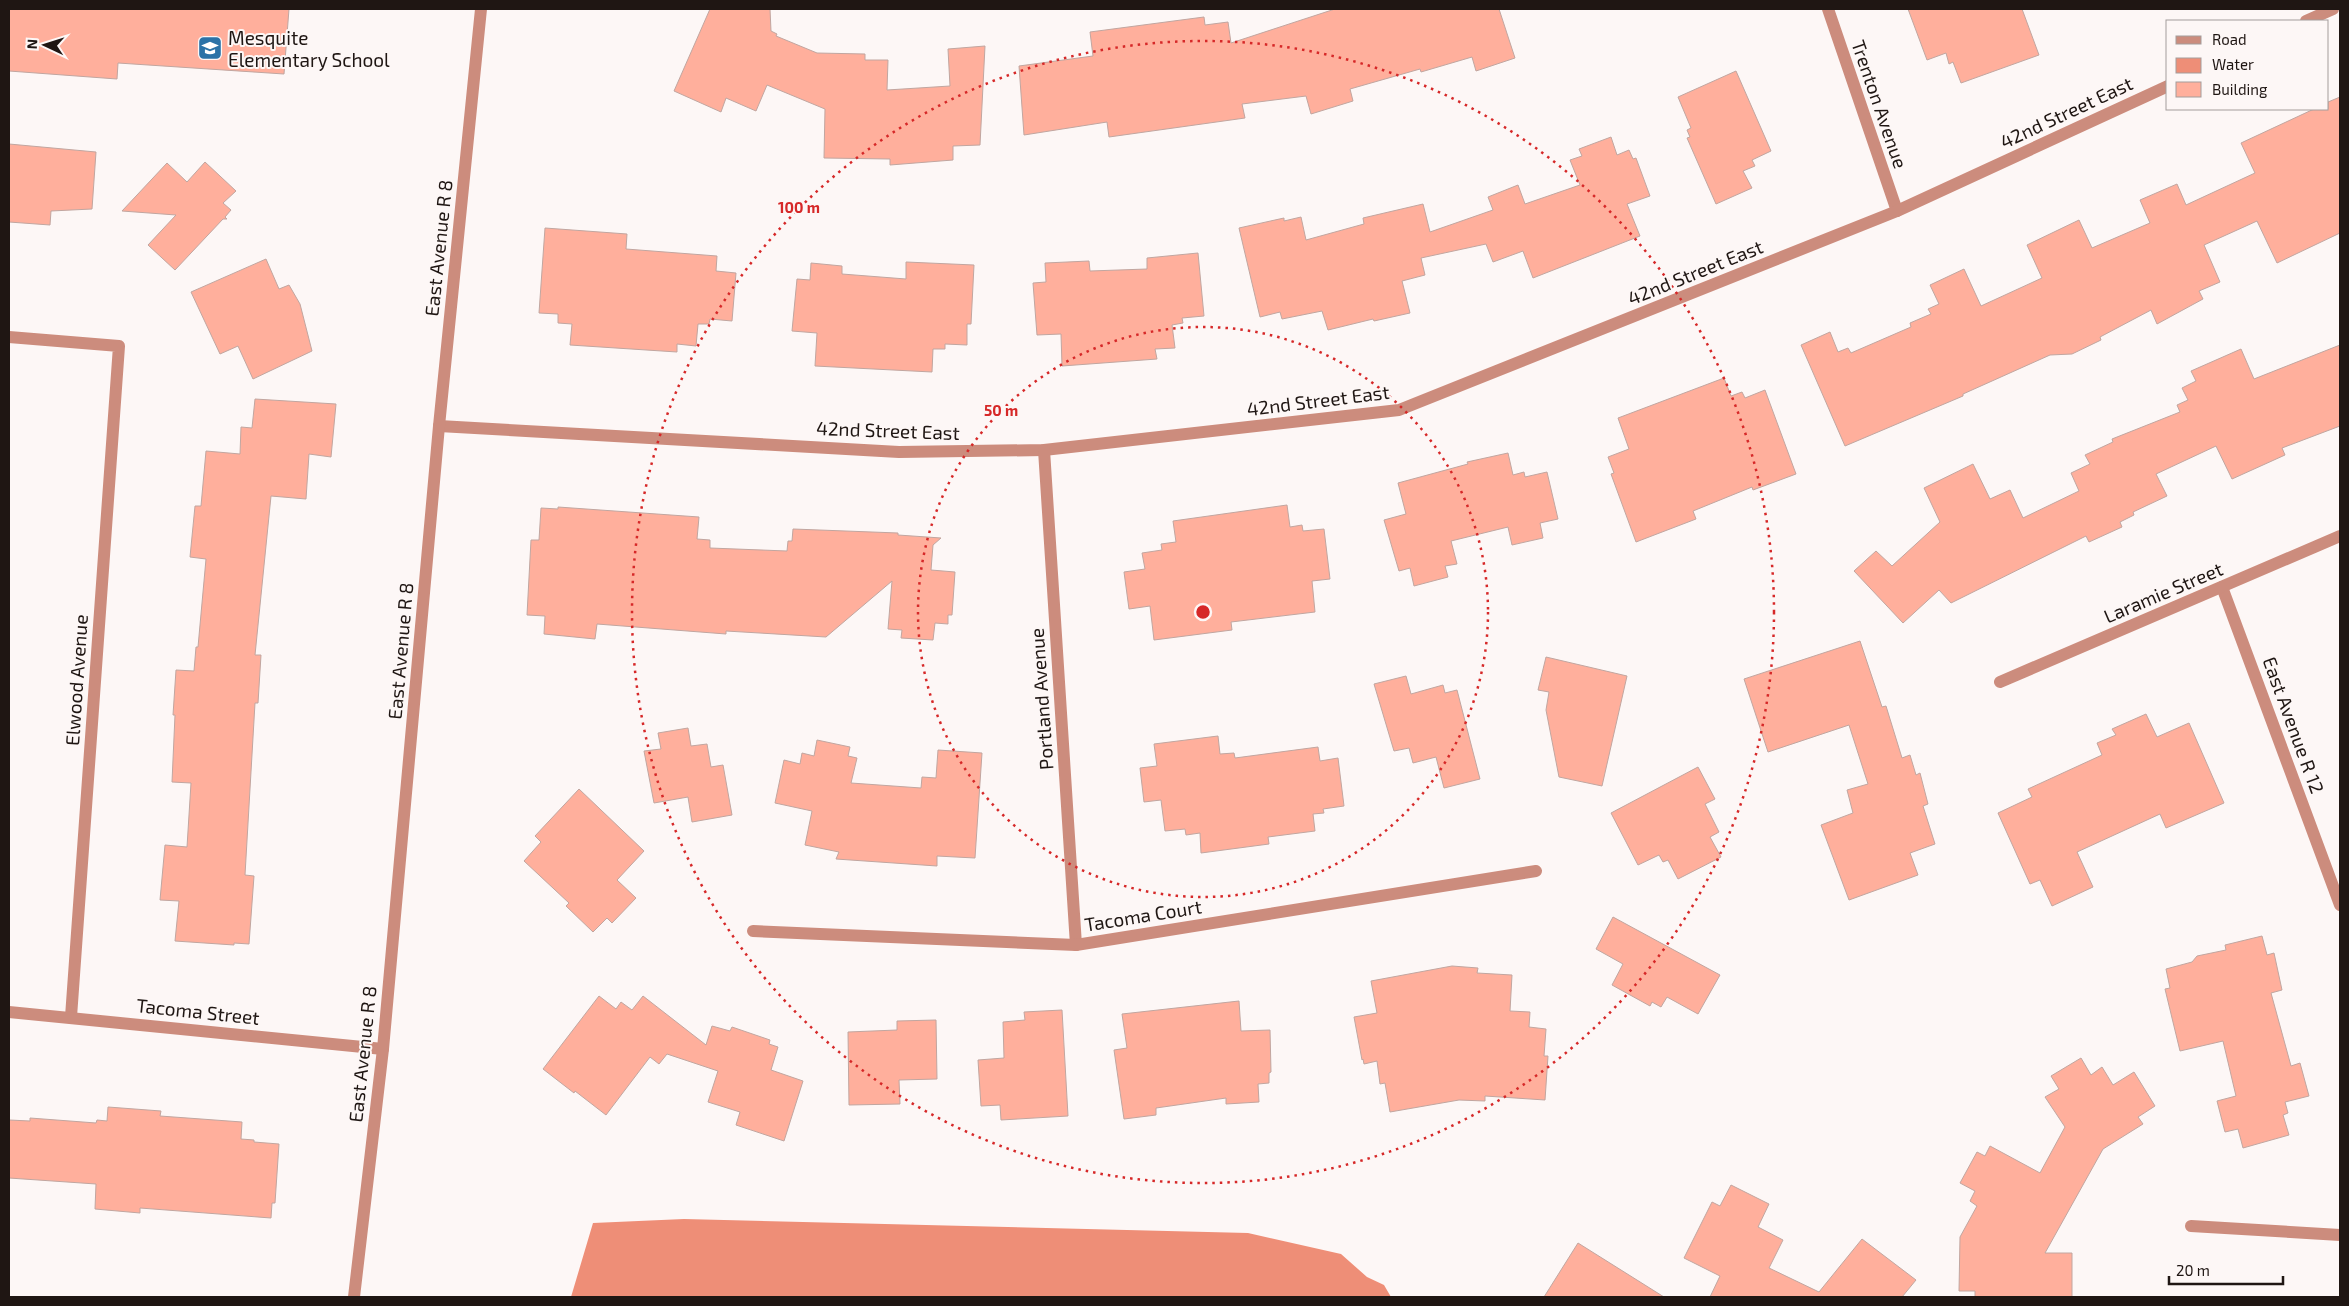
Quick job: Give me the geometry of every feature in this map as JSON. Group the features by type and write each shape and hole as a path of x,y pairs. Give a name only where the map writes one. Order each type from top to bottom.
{"street":[{"name":"East Avenue R 8","path":"354,1297 383,1048 440,426 481,9"},
{"name":"Trenton Avenue","path":"1828,9 1897,211"},
{"path":"2308,20 2333,9"},
{"name":"42nd Street East","path":"440,426 899,452 1044,450 1399,410 1897,211 2166,87"},
{"name":"Elwood Avenue","path":"9,337 119,346 71,1017"},
{"name":"Portland Avenue","path":"1044,450 1076,945"},
{"name":"Laramie Street","path":"2000,682 2340,536"},
{"name":"East Avenue R 12","path":"2222,587 2340,905"},
{"name":"Tacoma Court","path":"753,931 1076,945 1536,871"},
{"name":"Tacoma Street","path":"9,1012 383,1048"},
{"path":"2190,1226 2340,1234"}],"water":[{"path":"684,1219 1248,1233 1341,1254 1367,1277 1384,1285 1391,1297 571,1297 593,1223"}],"building":[{"path":"9,9 289,9 284,74 118,63 117,79 9,71"},
{"path":"710,9 770,9 771,31 777,34 776,36 817,53 865,54 865,60 888,60 887,90 950,86 948,49 985,46 980,145 953,146 953,160 890,165 890,159 824,158 825,109 767,85 756,111 726,98 721,112 674,91"},
{"path":"1335,9 1499,9 1515,58 1476,71 1472,57 1421,72 1420,69 1350,89 1353,101 1311,114 1306,96 1242,104 1245,118 1109,137 1107,122 1024,135 1019,66 1093,56 1090,32 1204,17 1205,25 1228,22 1231,43"},
{"path":"1908,9 2022,9 2039,55 1961,83 1953,62 1949,64 1946,53 1927,60"},
{"path":"1736,71 1771,151 1752,160 1755,166 1743,171 1752,188 1716,204 1687,138 1690,137 1687,130 1691,128 1678,97"},
{"path":"2340,97 2340,233 2277,263 2257,221 2204,245 2220,282 2199,291 2203,299 2157,324 2151,310 2100,337 2101,340 2072,354 2050,355 1963,394 1963,396 1845,446 1801,345 1830,332 1838,352 1848,348 1851,353 1911,327 1910,323 1931,314 1928,309 1939,304 1930,285 1964,269 1981,306 2042,278 2027,245 2079,220 2092,248 2150,223 2140,200 2177,184 2186,205 2255,173 2241,143 2312,110 2329,110 2329,102"},
{"path":"1611,137 1617,155 1629,150 1633,159 1636,158 1650,196 1627,204 1640,236 1533,278 1523,251 1493,262 1486,244 1421,258 1425,275 1402,281 1410,313 1374,321 1373,319 1328,330 1322,311 1282,319 1280,312 1260,317 1239,228 1284,218 1284,221 1301,217 1306,240 1364,224 1363,218 1423,204 1430,232 1493,210 1488,197 1518,185 1525,204 1580,185 1570,160 1582,156 1579,149"},
{"path":"9,144 96,152 92,209 51,211 50,225 9,222"},
{"path":"205,162 236,191 223,203 231,210 225,217 227,219 223,219 175,270 148,245 176,215 122,211 167,163 187,182"},
{"path":"545,228 627,234 626,249 717,256 716,271 736,273 732,321 710,319 709,324 698,324 696,346 677,344 677,352 570,345 572,324 558,323 558,314 539,313"},
{"path":"1198,253 1204,316 1182,318 1183,323 1172,325 1175,348 1155,349 1157,359 1062,366 1061,334 1037,335 1033,283 1046,282 1045,263 1089,261 1090,271 1147,269 1147,258"},
{"path":"266,259 279,289 289,285 300,304 312,351 253,379 238,346 220,354 191,292"},
{"path":"906,262 974,265 971,324 967,324 967,345 945,344 945,349 933,349 932,372 815,366 817,333 792,331 797,279 810,280 811,263 842,266 842,274 906,279"},
{"path":"2340,345 2340,426 2282,448 2285,455 2232,479 2216,446 2156,474 2167,496 2133,512 2134,515 2120,522 2122,527 2089,542 2086,536 1951,603 1939,590 1903,623 1854,571 1876,551 1892,566 1940,522 1924,488 1973,464 1990,499 2010,490 2023,518 2079,491 2071,473 2090,464 2085,455 2113,442 2112,439 2180,412 2177,405 2188,400 2182,388 2196,381 2191,371 2241,349 2254,379"},
{"path":"1724,378 1731,396 1742,392 1745,398 1765,390 1796,474 1753,490 1752,487 1693,511 1696,519 1636,542 1611,474 1614,473 1608,457 1629,449 1618,418"},
{"path":"255,399 336,404 331,457 309,454 306,499 271,496 255,655 261,655 258,703 255,703 245,875 254,876 249,944 234,943 234,945 175,941 179,901 160,900 165,845 187,847 191,783 172,782 175,715 173,715 176,670 194,671 196,647 198,647 206,559 190,557 195,506 201,506 206,451 240,454 241,427 252,428"},
{"path":"1508,453 1513,475 1524,472 1525,477 1547,472 1558,519 1540,523 1543,538 1512,545 1508,527 1451,541 1457,564 1445,566 1448,577 1414,586 1410,568 1399,571 1384,520 1406,514 1398,483 1468,464 1467,462"},
{"path":"1287,505 1290,527 1302,525 1303,531 1324,529 1330,579 1312,581 1315,612 1231,622 1232,630 1154,640 1150,606 1129,609 1124,572 1145,569 1142,553 1162,550 1161,544 1176,542 1173,521"},
{"path":"558,507 699,517 697,539 710,540 710,548 787,551 788,541 792,541 793,529 898,533 898,535 941,538 933,545 931,570 955,572 952,615 948,615 948,624 935,623 933,640 901,638 902,630 888,629 892,581 826,637 726,631 726,634 597,624 595,639 544,634 545,616 527,615 531,540 539,540 541,508 558,509"},
{"path":"1860,641 1882,707 1886,706 1902,758 1910,755 1916,775 1920,773 1928,804 1923,806 1935,844 1910,853 1918,875 1849,900 1821,825 1853,813 1847,790 1868,784 1849,725 1768,752 1744,679"},
{"path":"1546,657 1627,676 1602,786 1559,777 1546,710 1549,692 1538,690"},
{"path":"1406,676 1411,694 1443,685 1445,693 1457,690 1480,779 1444,788 1436,757 1413,763 1409,748 1394,751 1374,684"},
{"path":"2146,714 2157,737 2189,723 2224,803 2166,828 2160,814 2077,852 2093,887 2052,906 2040,880 2030,884 1998,813 2032,797 2028,789 2102,755 2097,743 2116,735 2112,729"},
{"path":"688,728 691,746 707,744 711,767 723,765 732,815 692,822 688,797 654,803 644,751 661,749 658,733"},
{"path":"1218,736 1220,754 1234,753 1235,758 1318,747 1320,761 1338,758 1344,806 1323,809 1324,813 1313,814 1315,831 1268,837 1269,844 1201,853 1200,833 1186,835 1185,829 1165,831 1161,800 1144,802 1140,768 1157,766 1154,744"},
{"path":"817,740 850,747 848,756 857,758 851,783 921,788 922,777 936,778 938,750 982,753 975,858 937,856 937,866 836,859 839,852 805,845 812,811 775,803 784,760 800,764 802,753 814,756"},
{"path":"1698,767 1715,799 1705,804 1719,832 1710,837 1721,857 1678,879 1668,860 1663,862 1659,855 1638,865 1611,813"},
{"path":"579,789 644,851 617,880 636,898 612,923 607,918 593,932 566,906 569,903 524,861 541,842 535,836"},
{"path":"1613,917 1720,975 1698,1014 1667,997 1661,1007 1652,1002 1650,1006 1612,985 1623,964 1596,949"},
{"path":"2262,936 2267,955 2274,953 2282,990 2271,993 2291,1066 2300,1063 2309,1096 2285,1102 2288,1113 2283,1115 2289,1135 2243,1148 2238,1129 2225,1132 2217,1101 2236,1096 2223,1041 2180,1051 2165,989 2170,988 2166,969 2192,962 2197,956 2226,950 2225,945"},
{"path":"1452,966 1478,968 1477,973 1512,975 1510,1011 1530,1012 1529,1027 1546,1029 1544,1056 1548,1056 1545,1100 1485,1096 1485,1101 1459,1100 1390,1112 1385,1083 1380,1084 1377,1061 1364,1064 1362,1060 1354,1017 1377,1013 1371,981"},
{"path":"599,996 616,1009 621,1002 632,1010 643,996 706,1045 712,1026 730,1031 732,1027 770,1040 769,1044 778,1047 771,1070 803,1081 784,1141 736,1125 740,1112 708,1102 718,1071 667,1054 659,1064 650,1057 606,1115 543,1069"},
{"path":"1239,1001 1241,1031 1270,1030 1271,1072 1269,1073 1269,1083 1258,1084 1259,1102 1226,1104 1226,1098 1156,1108 1156,1115 1124,1119 1114,1050 1127,1048 1122,1014"},
{"path":"1062,1010 1068,1116 1001,1120 1000,1105 981,1106 978,1060 1004,1058 1003,1022 1025,1020 1024,1012"},
{"path":"936,1020 937,1079 899,1080 900,1104 849,1105 848,1032 897,1030 897,1021"},
{"path":"2081,1058 2091,1075 2102,1067 2113,1085 2134,1072 2155,1106 2138,1117 2143,1124 2103,1149 2045,1253 2072,1253 2072,1297 1975,1297 1975,1291 1959,1291 1960,1237 1977,1206 1970,1201 1975,1191 1960,1183 1977,1152 1985,1156 1990,1146 2040,1173 2065,1127 2045,1097 2059,1089 2051,1076"},
{"path":"108,1107 161,1111 160,1116 242,1122 241,1139 279,1144 275,1203 272,1203 271,1218 140,1208 140,1213 95,1209 96,1184 9,1178 9,1120 30,1121 30,1118 96,1123 97,1120 107,1121"},
{"path":"1731,1185 1769,1204 1758,1227 1783,1240 1769,1268 1819,1292 1862,1239 1916,1280 1902,1297 1710,1297 1720,1276 1684,1258 1712,1202 1720,1206"},
{"path":"1578,1243 1664,1297 1544,1297"}],"place":[{"name":"Mesquite Elementary School","path":"210,48"}]}
